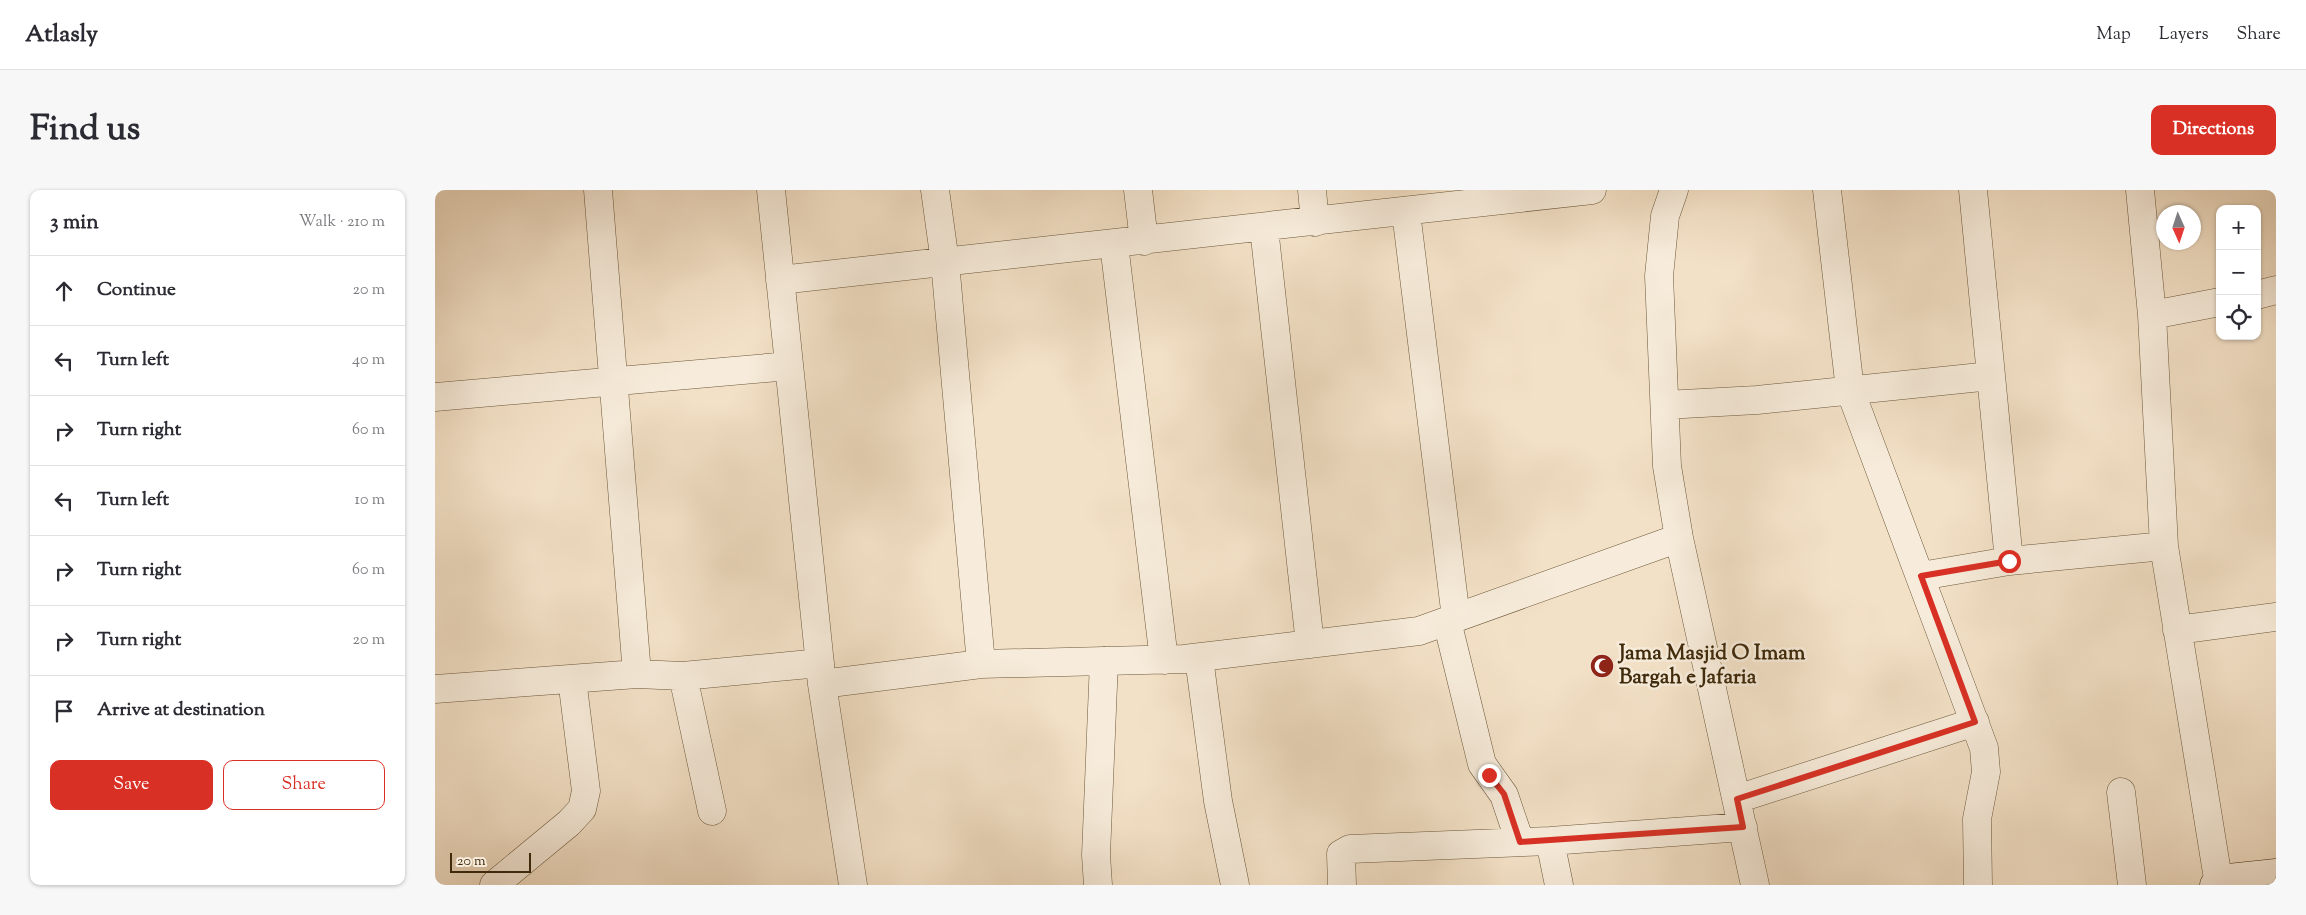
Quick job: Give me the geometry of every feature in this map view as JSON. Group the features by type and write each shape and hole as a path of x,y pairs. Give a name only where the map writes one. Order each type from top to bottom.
{"street":[{"path":"598,190 637,674"},
{"path":"771,190 821,674 853,885"},
{"path":"935,190 945,262 981,664"},
{"path":"1139,190 1144,241"},
{"path":"1312,190 1315,222"},
{"path":"780,280 1264,228 1593,190"},
{"path":"1674,190 1665,216 1659,276 1667,466 1679,538 1755,885"},
{"path":"1827,190 1849,390 1921,576 1984,748 1986,772 1977,819 1978,885"},
{"path":"1973,190 2009,561"},
{"path":"2140,190 2151,315 2165,546 2217,883 2276,873"},
{"path":"1406,212 1451,620 1482,764 1504,794 1520,842"},
{"path":"1264,228 1310,644"},
{"path":"1114,244 1164,660"},
{"path":"2261,294 2276,290"},
{"path":"2151,315 2216,303"},
{"path":"435,396 789,366"},
{"path":"1665,405 1757,400 1991,376"},
{"path":"435,689 637,674 683,676 821,674 981,664 1199,658 1419,631 1679,538"},
{"path":"1921,576 2009,561 2165,546"},
{"path":"2177,630 2276,617"},
{"path":"1199,658 1218,801 1235,885"},
{"path":"1098,885 1096,855 1105,661"},
{"path":"683,676 712,810"},
{"path":"494,885 569,823 582,809 585,791 572,679"},
{"path":"1737,799 1975,722"},
{"path":"2121,792 2132,885"},
{"path":"1342,885 1341,854 1350,849 1520,842 1743,827"},
{"path":"1550,840 1559,885"}],"place":[{"name":"Jama Masjid O Imam Bargah e Jafaria","path":"1602,666"}],"route":[{"path":"1489,775 1504,794 1520,842 1743,827 1737,799 1975,722 1921,576 2009,561"}]}
